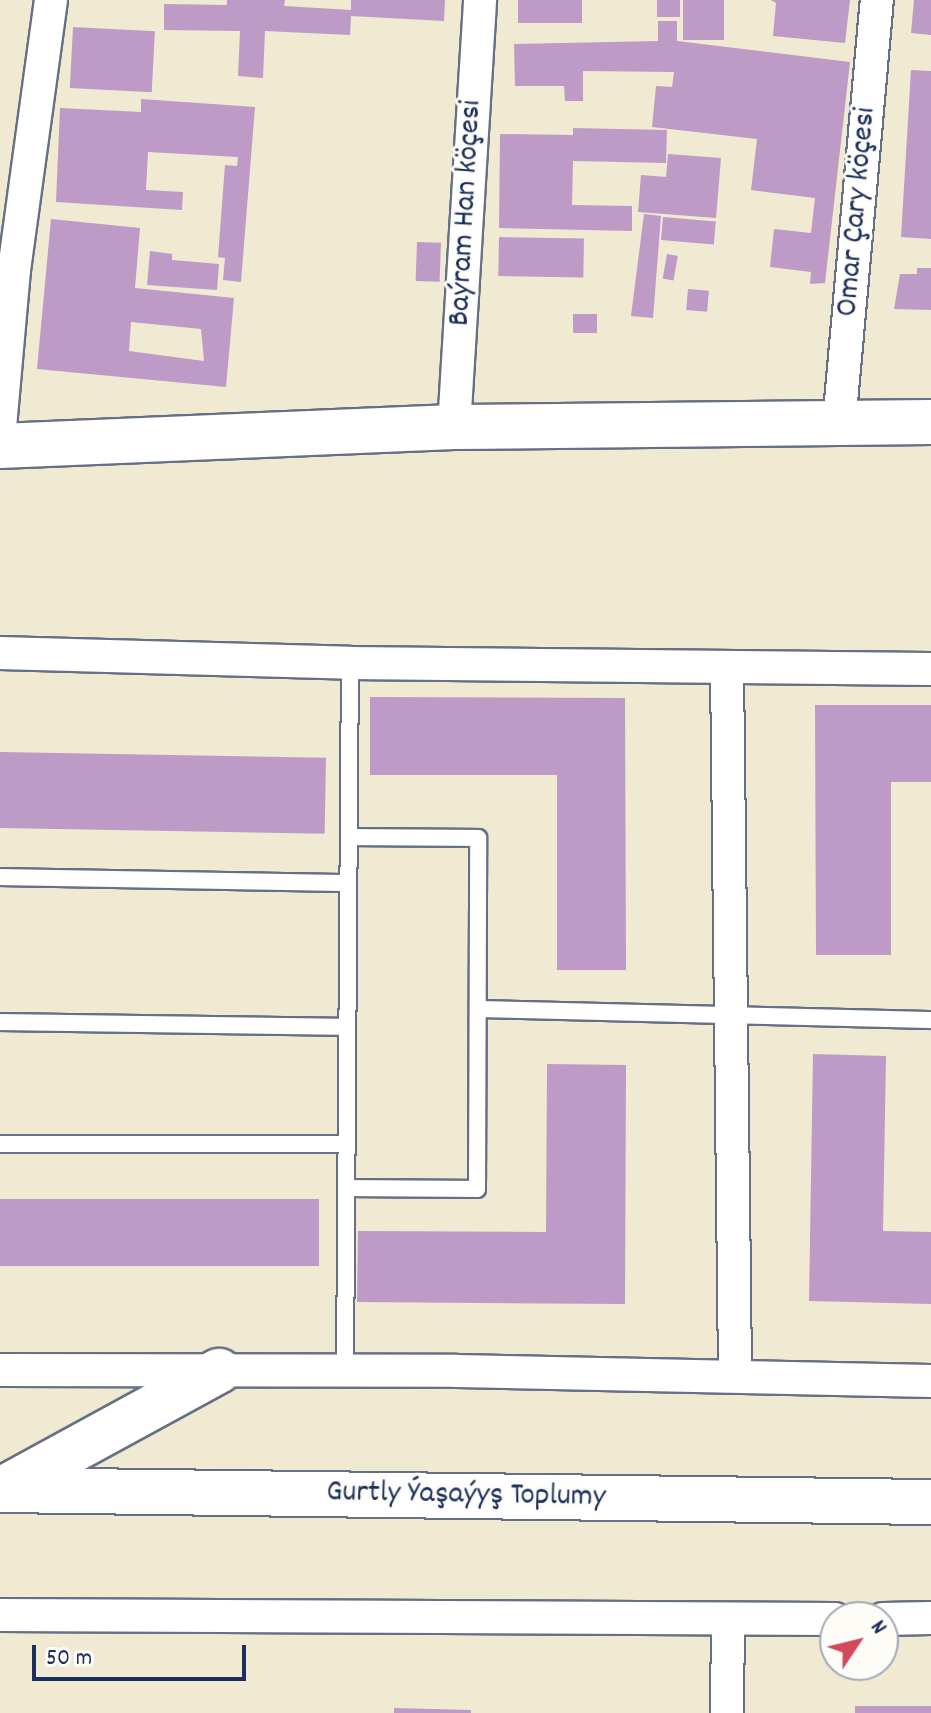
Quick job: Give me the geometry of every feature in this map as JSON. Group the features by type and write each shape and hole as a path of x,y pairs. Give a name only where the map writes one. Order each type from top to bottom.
{"street":[{"path":"0,427 14,270 51,0"},
{"name":"Baýram Han köçesi","path":"454,427 480,0"},
{"name":"Omar Çary köçesi","path":"839,424 877,0"},
{"path":"0,446 454,427 931,422"},
{"path":"0,653 350,663 931,669"},
{"path":"727,667 735,1376"},
{"path":"0,1370 345,1371 931,1381"},
{"path":"1,1490 219,1371"},
{"name":"Gurtly Ýaşaýyş Toplumy","path":"1,1490 931,1502"},
{"path":"0,1615 819,1619"},
{"path":"899,1619 931,1618"},
{"path":"727,1713 728,1620"}],"lane":[{"path":"345,1371 350,663"},
{"path":"348,1188 477,1189 478,1009 478,838 349,837"},
{"path":"0,877 348,883"},
{"path":"478,1009 931,1020"},
{"path":"0,1022 347,1027"},
{"path":"0,1144 347,1144"}],"building":[{"path":"227,0 285,0 284,6 351,10 351,0 445,0 444,21 351,16 350,35 265,31 263,78 238,76 240,31 164,30 164,4 227,5"},
{"path":"518,0 582,0 582,23 518,23"},
{"path":"657,0 680,0 680,17 657,17"},
{"path":"683,0 724,0 724,40 683,40"},
{"path":"771,0 850,0 845,43 773,36 776,3"},
{"path":"914,0 931,0 931,35 911,33"},
{"path":"658,21 677,21 677,41 850,62 825,283 810,284 811,272 770,267 774,229 811,233 815,198 751,190 757,139 652,127 656,86 672,87 674,72 583,71 583,101 565,101 564,86 515,86 514,44 658,41"},
{"path":"73,27 155,31 152,92 70,88"},
{"path":"911,70 931,71 931,239 901,237"},
{"path":"141,99 255,107 241,282 223,280 225,258 218,257 225,165 237,166 238,157 148,152 146,190 183,192 182,210 56,202 60,108 141,112"},
{"path":"573,128 667,130 666,163 573,161 572,205 632,206 632,231 499,228 500,134 573,135"},
{"path":"668,154 721,158 716,218 638,212 641,175 666,177"},
{"path":"644,214 661,216 653,318 631,316"},
{"path":"663,217 716,222 714,245 661,240"},
{"path":"51,219 140,228 135,288 234,298 226,387 37,369","holes":["131,322 201,329 204,361 129,351"]},
{"path":"499,237 584,238 583,277 498,276"},
{"path":"417,242 441,243 440,282 416,281"},
{"path":"150,251 172,254 172,260 219,264 217,290 147,285"},
{"path":"667,254 678,256 673,281 663,279"},
{"path":"917,268 931,268 931,310 894,309 900,274 917,274"},
{"path":"688,289 709,291 707,312 686,310"},
{"path":"573,314 597,314 597,333 573,333"},
{"path":"370,697 625,698 626,970 557,970 557,775 370,775"},
{"path":"815,705 931,705 931,782 891,782 891,955 816,955"},
{"path":"0,752 326,758 325,834 0,828"},
{"path":"813,1054 886,1056 883,1231 931,1232 931,1304 809,1301"},
{"path":"547,1064 626,1065 625,1304 357,1302 358,1231 546,1232"},
{"path":"0,1199 319,1199 319,1266 0,1266"},
{"path":"855,1706 931,1706 931,1713 855,1713"},
{"path":"394,1708 471,1710 471,1713 394,1713"}]}
